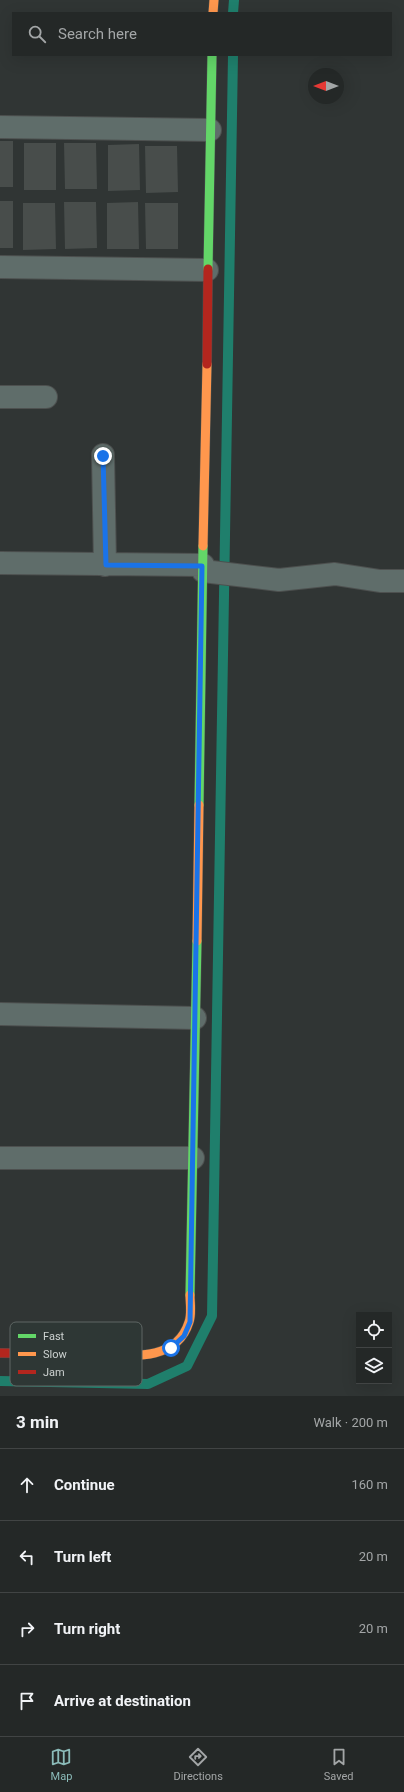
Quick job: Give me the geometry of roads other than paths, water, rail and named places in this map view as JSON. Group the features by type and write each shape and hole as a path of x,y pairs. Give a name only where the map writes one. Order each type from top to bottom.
{"street":[{"path":"214,0 214,12"},
{"path":"142,1355 152,1355 171,1348 184,1336 190,1322 212,56"},
{"path":"0,127 210,130"},
{"path":"0,267 208,270"},
{"path":"0,397 46,397"},
{"path":"103,456 106,565"},
{"path":"0,563 202,568 279,580 335,574 380,581 404,582"},
{"path":"0,1014 195,1018"},
{"path":"0,1158 193,1158"},
{"path":"0,1353 10,1353"}],"waterway":[{"path":"233,12 234,0"},
{"path":"142,1384 148,1384 187,1366 212,1316 233,56"},
{"path":"0,1381 10,1381"}]}
